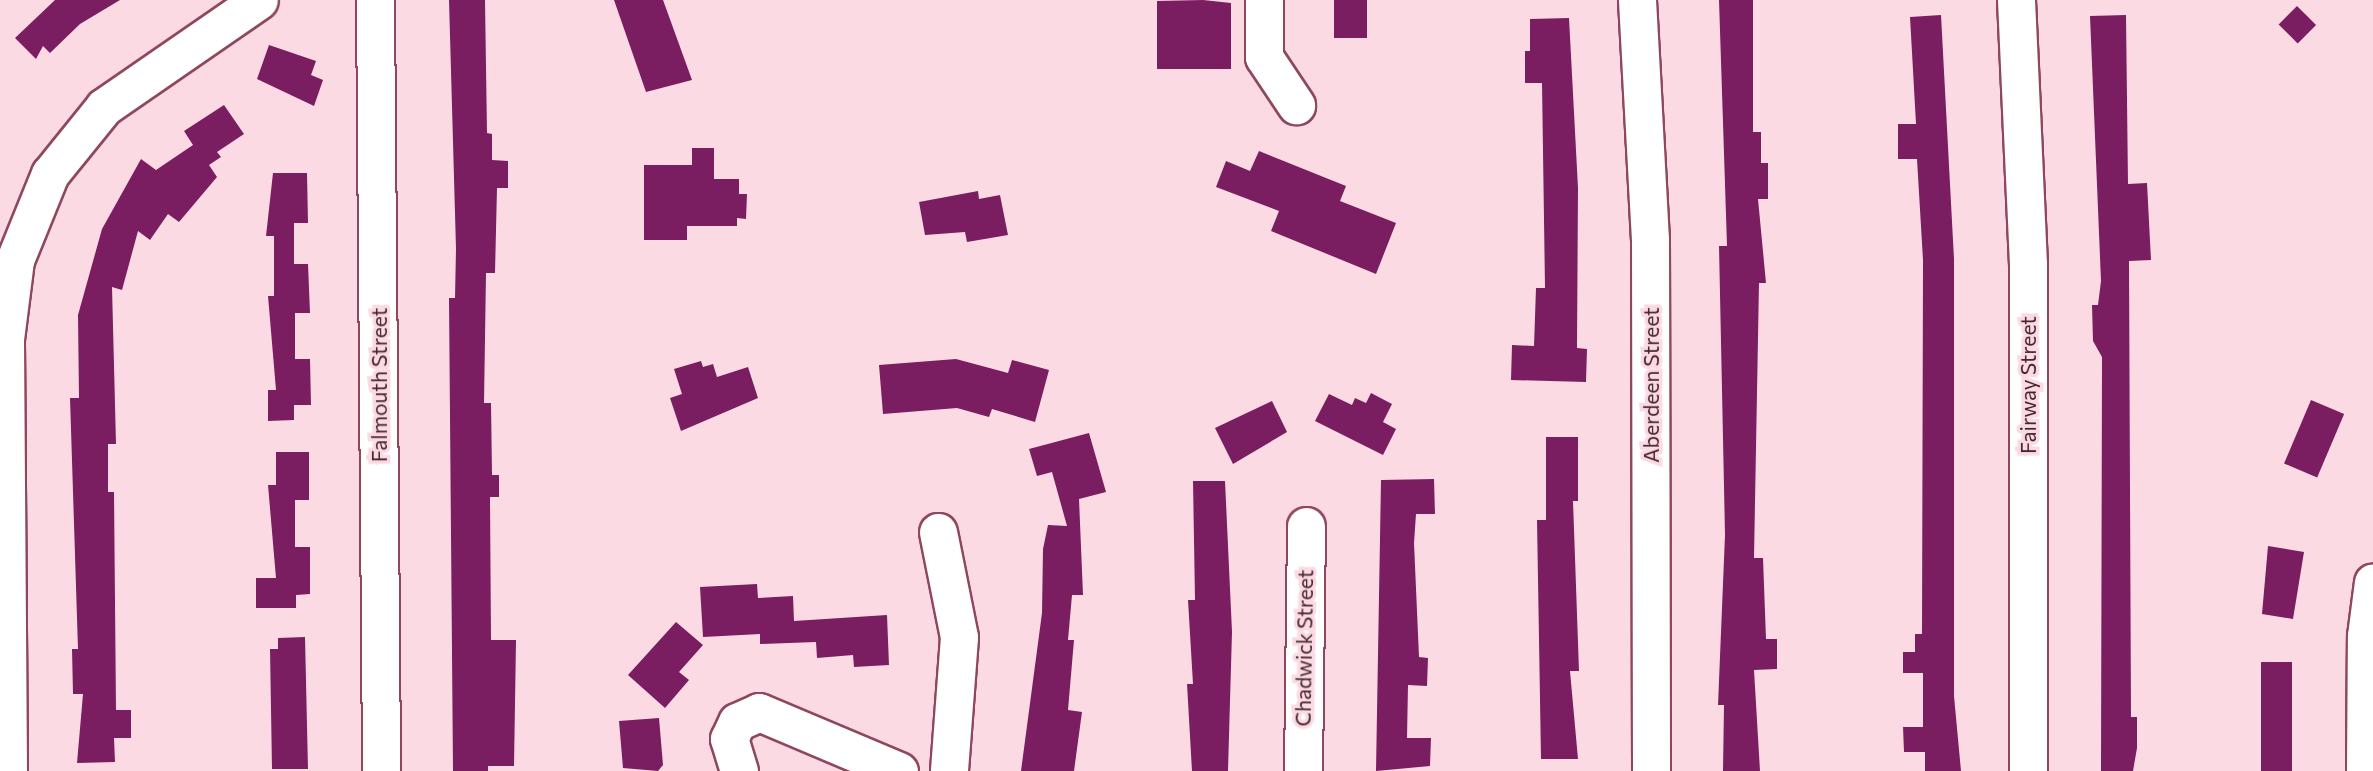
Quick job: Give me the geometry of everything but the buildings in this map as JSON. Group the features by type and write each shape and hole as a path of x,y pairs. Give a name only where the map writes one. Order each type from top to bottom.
{"street":[{"path":"8,771 5,339 15,260 50,174 104,107 260,0"},
{"name":"Falmouth Street","path":"375,0 381,771"},
{"path":"1264,0 1264,57 1296,105"},
{"name":"Aberdeen Street","path":"1637,0 1650,239 1651,771"},
{"name":"Fairway Street","path":"2016,0 2028,264 2028,771"},
{"name":"Chadwick Street","path":"1303,771 1306,526"},
{"path":"938,532 959,637 949,771"},
{"path":"2365,771 2366,636 2373,582"},
{"path":"739,771 729,739 737,722 759,712 900,771"}]}
